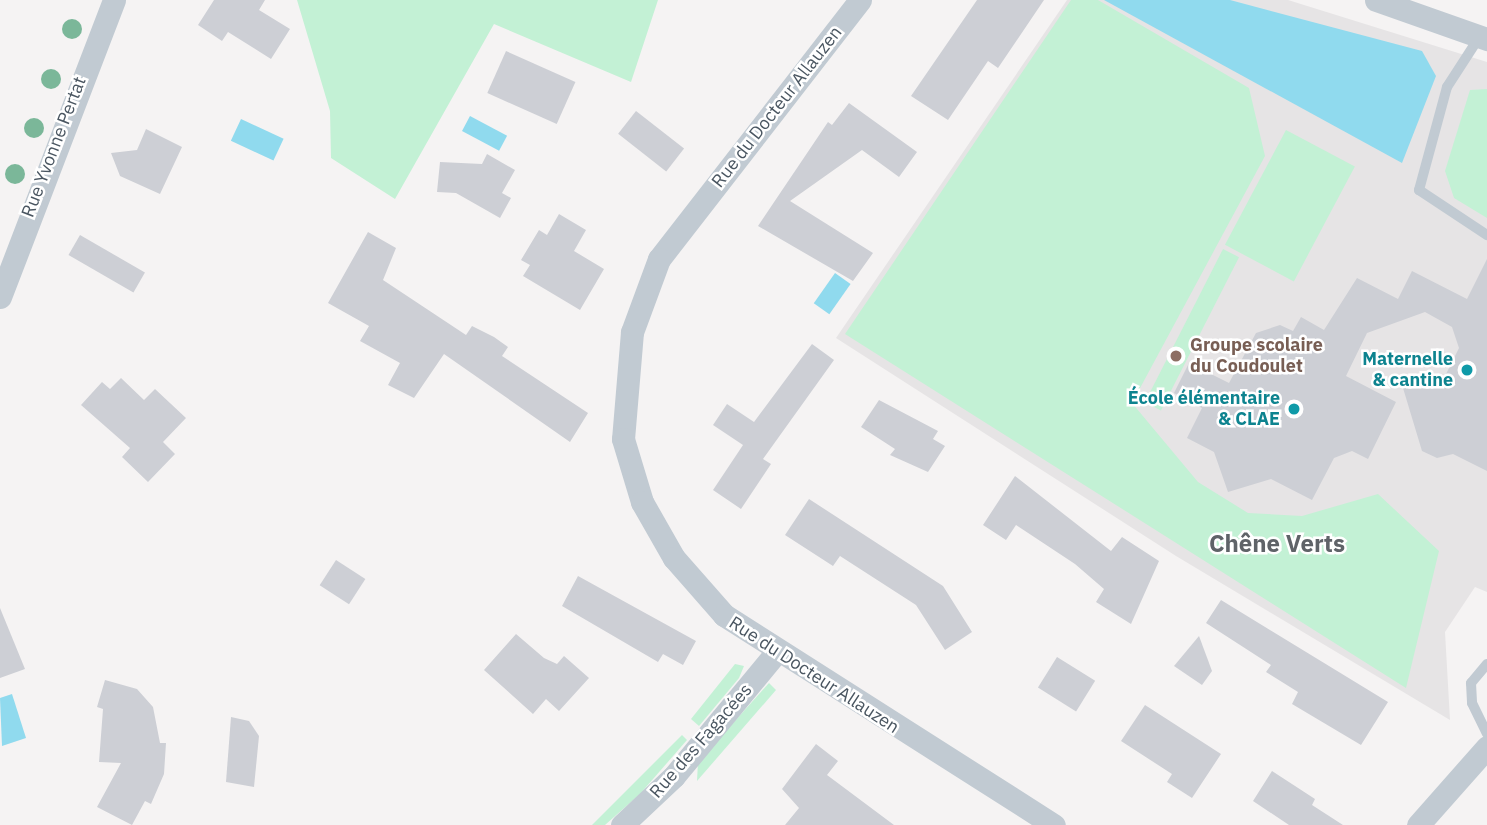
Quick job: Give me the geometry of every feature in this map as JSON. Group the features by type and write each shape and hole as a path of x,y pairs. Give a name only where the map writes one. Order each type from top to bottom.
{"street":[{"name":"Rue Yvonne Pertat","path":"0,297 114,0"},
{"name":"Rue du Docteur Allauzen","path":"860,0 659,259 624,375 623,439 642,502 696,588 775,654 1055,825"},
{"path":"1376,0 1485,32"},
{"name":"Rue des Fagacées","path":"622,825 668,783 775,654"},
{"path":"1418,825 1487,747"}],"lane":[{"path":"1485,32 1447,87 1419,190 1487,235"},
{"path":"1487,664 1471,683 1472,703 1487,734"}],"shaded area":[{"name":"Groupe scolaire du Coudoulet","path":"1067,0 1288,0 1487,62 1487,592 1475,587 1445,632 1450,720 1176,556 836,338"}],"green space":[{"path":"297,0 658,0 631,82 494,24 395,199 331,158 330,111"},
{"path":"1071,0 1098,0 1249,88 1265,156 1132,403 1198,482 1248,513 1302,516 1378,494 1439,551 1406,688 845,334"},
{"path":"1487,89 1487,218 1454,198 1445,171 1470,90"},
{"path":"1286,130 1355,167 1294,281 1225,245"},
{"path":"1223,249 1239,257 1161,410 1145,402"},
{"path":"735,664 744,666 739,678 699,726 691,719"},
{"path":"769,683 776,690 697,781 698,762"},
{"path":"682,735 687,740 640,794 605,825 592,825"}],"water":[{"path":"1104,0 1230,0 1422,51 1436,76 1402,163"},
{"path":"470,116 507,136 499,151 462,131"},
{"path":"241,119 284,139 273,161 231,141"},
{"path":"835,273 851,284 829,314 814,303"},
{"path":"12,694 26,738 2,746 0,698"}],"building":[{"path":"214,0 265,0 259,10 290,29 271,59 228,32 222,41 198,25"},
{"path":"977,0 1044,0 998,68 988,61 948,120 911,96"},
{"path":"506,51 575,82 557,124 487,93"},
{"path":"849,103 917,152 899,177 862,150 790,201 873,253 853,281 758,226 828,122 832,125"},
{"path":"636,111 684,149 666,171 618,134"},
{"path":"146,129 182,147 160,194 120,176 111,153 137,150"},
{"path":"487,154 515,170 502,193 511,198 500,218 456,193 437,192 440,162 482,164"},
{"path":"559,214 586,230 574,251 604,269 580,310 523,276 530,265 521,260 539,230 547,235"},
{"path":"368,232 396,248 383,280 466,335 472,326 494,337 508,347 502,356 588,413 570,442 444,354 414,398 388,385 400,363 360,341 369,326 328,303"},
{"path":"80,235 145,272 133,292 69,255"},
{"name":"École élémentaire & CLAE","path":"1487,259 1487,471 1453,454 1437,458 1422,451 1403,388 1446,374 1459,348 1452,327 1425,312 1367,333 1346,376 1396,402 1368,459 1352,451 1334,458 1312,500 1271,479 1228,492 1214,452 1187,438 1202,408 1174,393 1189,363 1229,383 1256,333 1280,325 1293,331 1301,317 1324,330 1357,278 1398,299 1412,271 1467,299"},
{"path":"812,344 834,360 763,459 771,464 741,509 713,490 743,445 713,425 727,404 754,422"},
{"path":"121,378 144,400 155,389 186,418 163,442 175,454 148,482 122,457 130,448 81,405 102,382 110,389"},
{"path":"879,400 938,431 933,439 945,446 928,472 890,455 895,449 861,427"},
{"path":"1015,476 1111,551 1122,537 1159,561 1131,624 1096,602 1104,589 1075,564 1016,525 1006,540 983,525"},
{"path":"809,499 943,586 972,632 945,650 916,605 840,556 833,566 785,535"},
{"path":"336,560 365,579 349,604 320,585"},
{"path":"578,576 696,641 683,665 663,654 658,662 562,606"},
{"path":"1221,600 1388,702 1361,745 1292,704 1298,692 1266,672 1271,665 1206,623"},
{"path":"0,608 25,669 0,678"},
{"path":"516,634 544,658 557,664 564,656 589,678 559,711 546,699 533,714 484,670"},
{"path":"1199,636 1212,671 1202,685 1174,666"},
{"path":"1057,657 1095,681 1076,711 1038,688"},
{"path":"105,680 137,689 153,707 160,743 166,743 164,774 151,804 145,801 132,825 97,807 121,763 99,762 103,709 97,707"},
{"path":"1145,705 1221,754 1192,798 1167,782 1172,774 1121,741"},
{"path":"231,717 249,721 259,736 254,787 226,782"},
{"path":"816,744 838,761 827,775 894,825 785,825 799,808 782,789"},
{"path":"1272,771 1315,799 1312,805 1343,825 1289,825 1253,801"}],"place":[{"name":"Groupe scolaire du Coudoulet","path":"1176,356"},
{"name":"Maternelle & cantine","path":"1467,370"},
{"name":"École élémentaire & CLAE","path":"1294,409"}],"district":[{"name":"Chêne Verts","path":"1277,544"}]}
